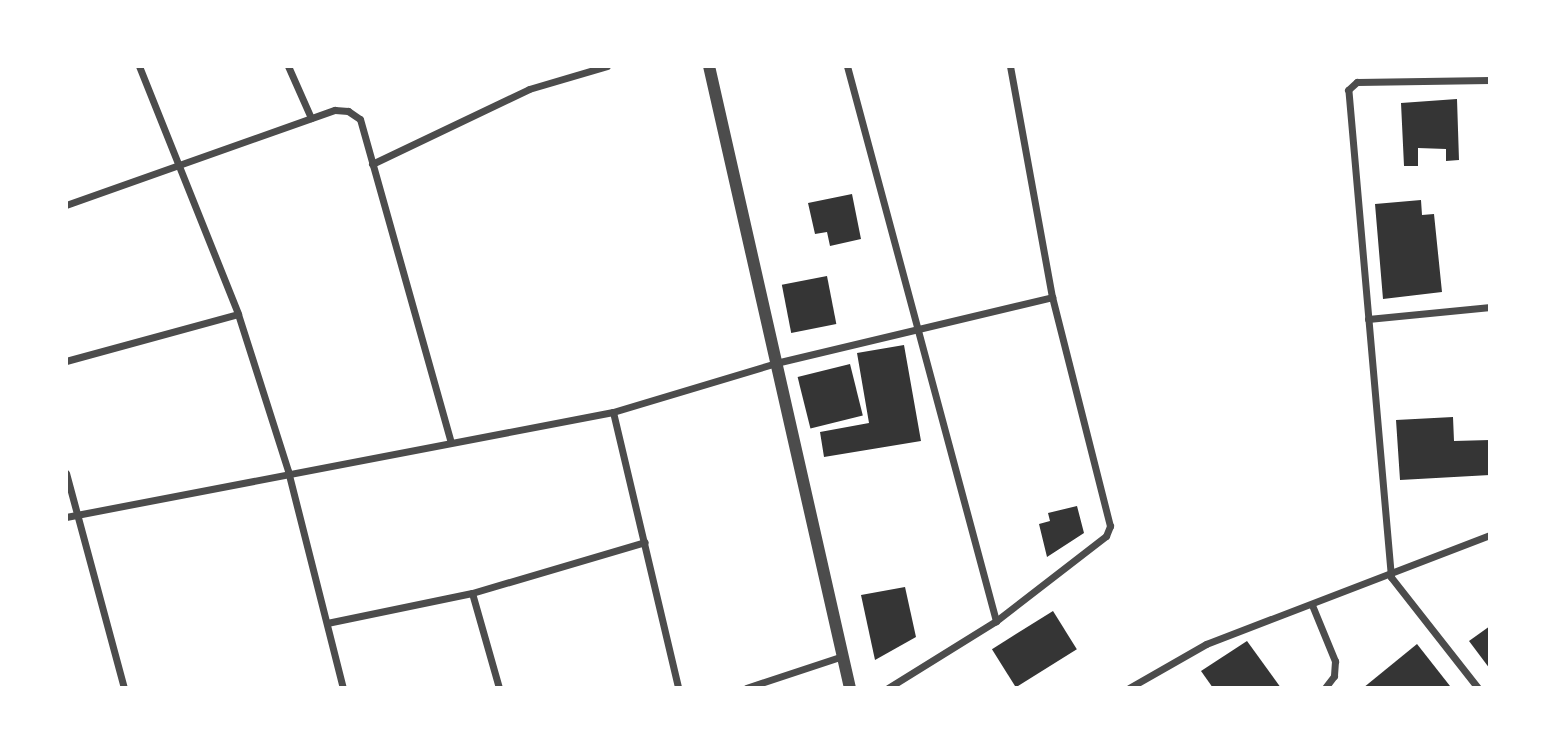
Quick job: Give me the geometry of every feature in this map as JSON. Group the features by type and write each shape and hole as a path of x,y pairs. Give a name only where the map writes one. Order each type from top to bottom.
{"street":[{"path":"139,66 177,168 238,314 288,471 343,688"},
{"path":"288,66 311,118"},
{"path":"372,164 529,89 607,66"},
{"path":"709,66 780,362 850,688"},
{"path":"846,66 913,327 996,621"},
{"path":"888,688 996,621 1106,536 1110,526 1052,297 1010,66"},
{"path":"1478,688 1391,576 1349,86 1357,82 1489,80"},
{"path":"66,205 335,110 359,119 451,442"},
{"path":"66,517 288,471 613,412 780,362 913,327 1052,297"},
{"path":"1368,319 1489,307"},
{"path":"66,361 238,314"},
{"path":"613,412 678,688"},
{"path":"66,473 124,688"},
{"path":"1129,688 1206,644 1391,576 1489,535"},
{"path":"327,623 472,593 645,542"},
{"path":"472,593 499,688"},
{"path":"1312,606 1335,661 1334,676 1325,688"},
{"path":"746,688 843,656"}],"building":[{"path":"1457,99 1459,160 1446,161 1446,149 1418,148 1418,166 1404,166 1401,103"},
{"path":"852,194 861,239 830,246 827,232 815,234 808,203"},
{"path":"1421,200 1422,215 1434,214 1442,292 1383,299 1375,204"},
{"path":"827,276 836,324 791,333 782,285"},
{"path":"904,345 921,441 824,457 820,432 869,423 857,353"},
{"path":"850,364 863,415 810,428 798,377"},
{"path":"1453,417 1454,441 1490,440 1490,475 1400,480 1396,420"},
{"path":"1077,506 1084,533 1047,557 1039,524 1050,521 1048,513"},
{"path":"905,587 916,637 875,660 861,595"},
{"path":"1053,611 1077,649 1016,687 992,649"},
{"path":"1490,626 1490,669 1469,641"},
{"path":"1247,641 1281,688 1213,688 1201,671"},
{"path":"1417,644 1450,686 1363,688"}]}
